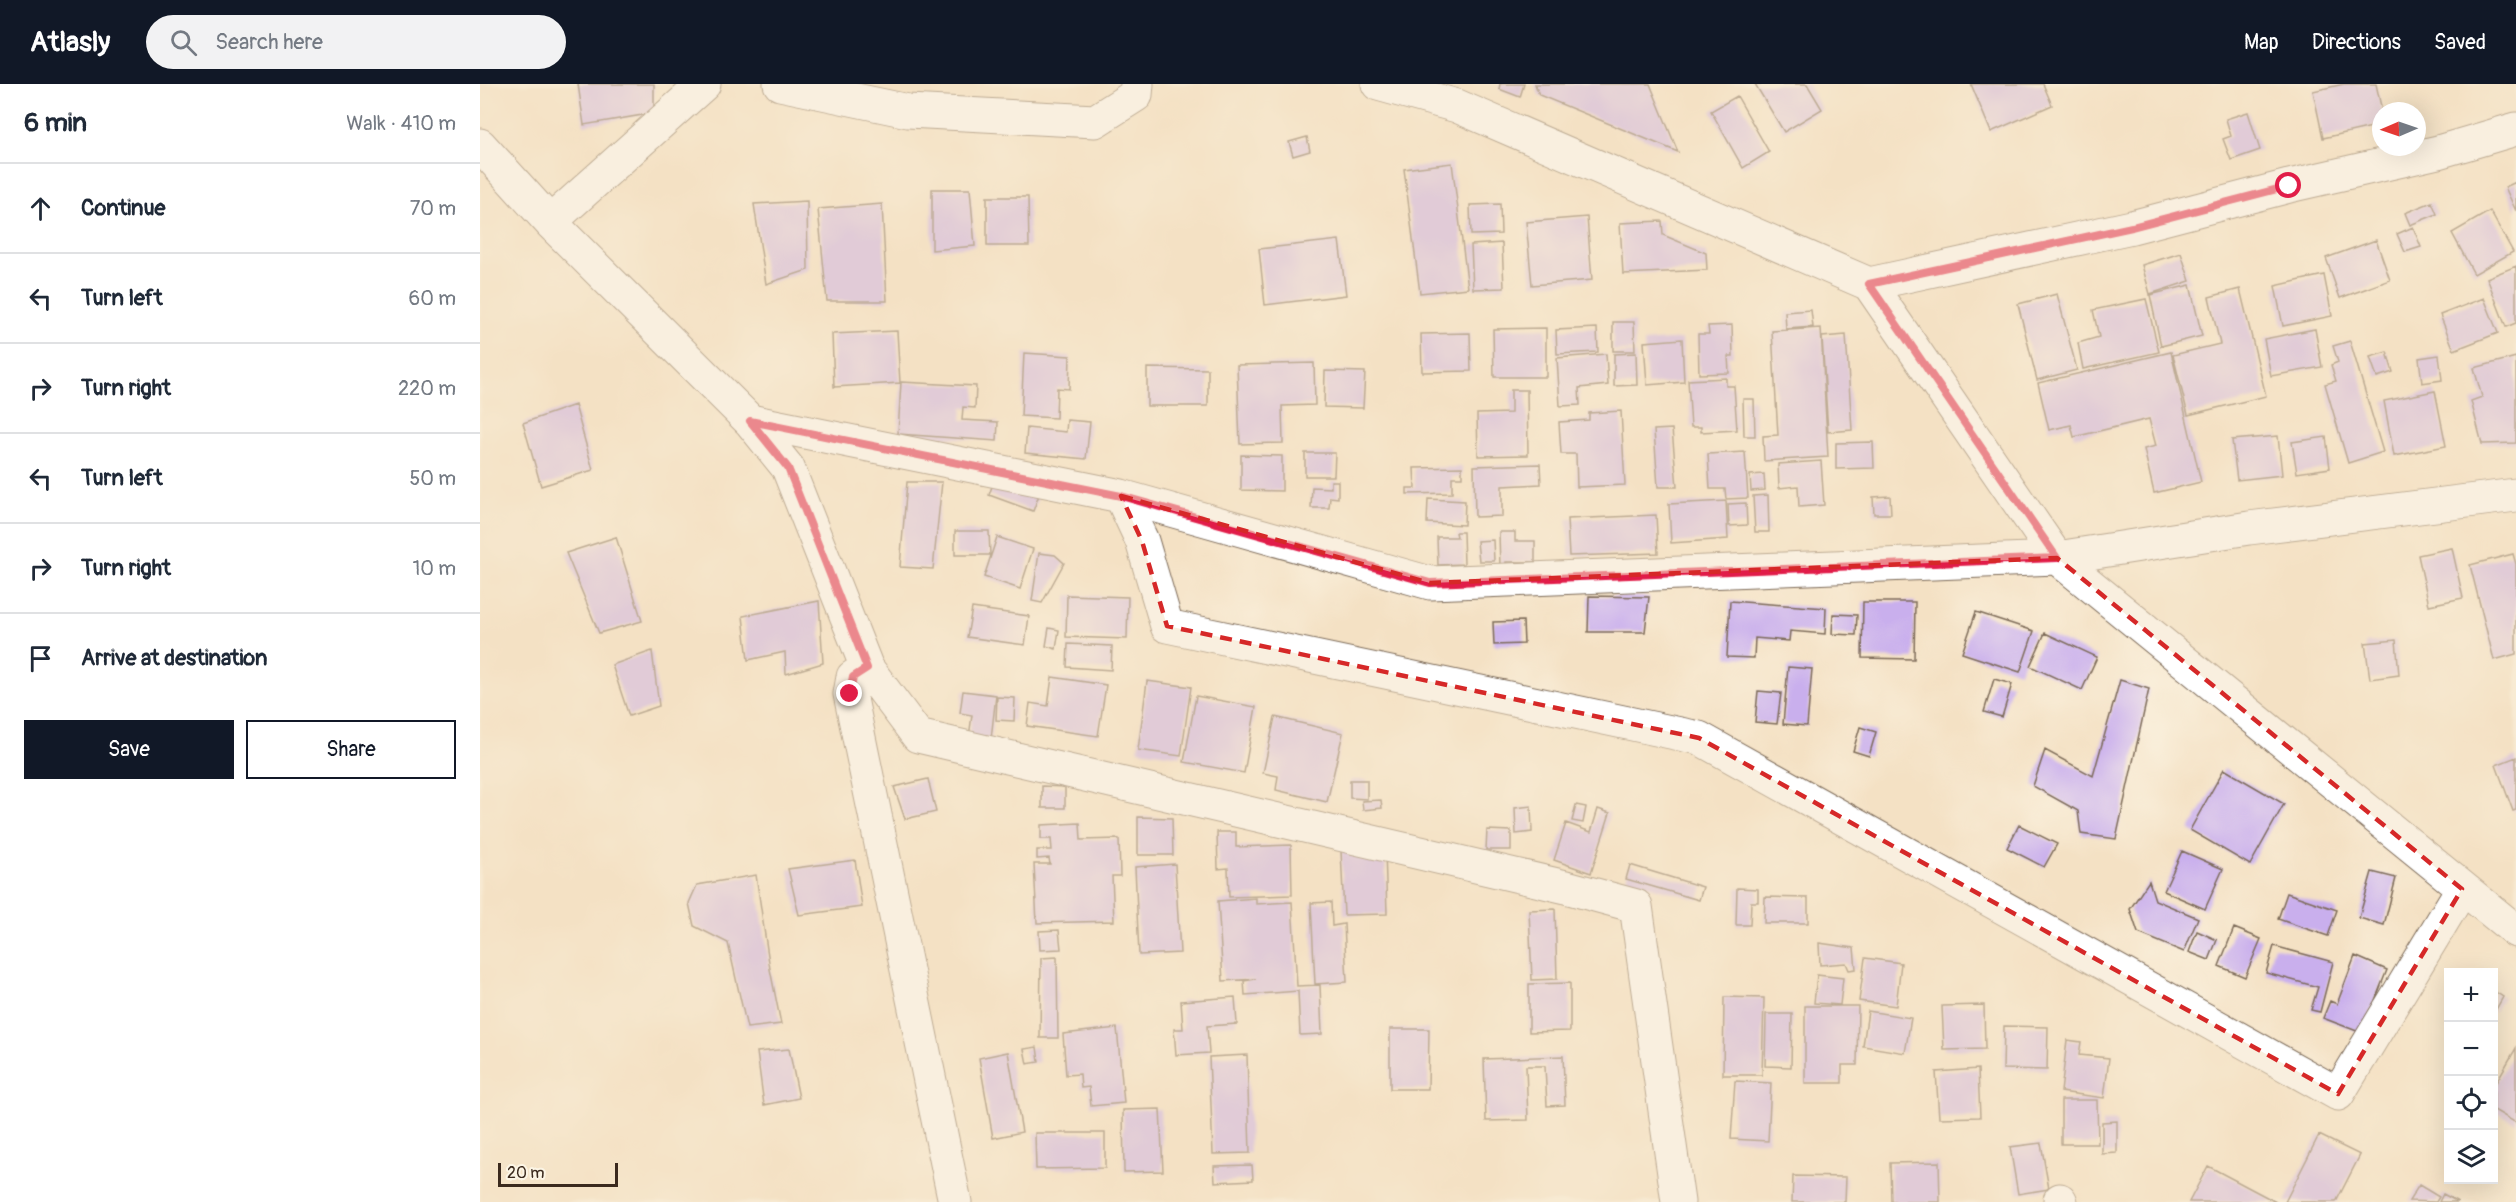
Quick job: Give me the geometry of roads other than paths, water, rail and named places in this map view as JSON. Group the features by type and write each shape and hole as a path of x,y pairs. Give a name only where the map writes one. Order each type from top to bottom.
{"street":[{"path":"550,222 704,84"},
{"path":"780,84 908,111 1095,121 1136,95 1137,84"},
{"path":"1378,84 1457,106 1869,284 2057,558 2516,932"},
{"path":"1869,284 2132,227 2289,186 2438,152 2516,129"},
{"path":"480,145 550,222 750,421 788,468 867,668 918,736 1566,887 1636,906 1678,1202"},
{"path":"750,421 1121,496 1430,583 2057,558 2249,528 2516,495"},
{"path":"1121,496 1142,541 1167,627 1699,738 2338,1094 2462,889"},
{"path":"867,668 853,677 850,694 955,1202"}]}
